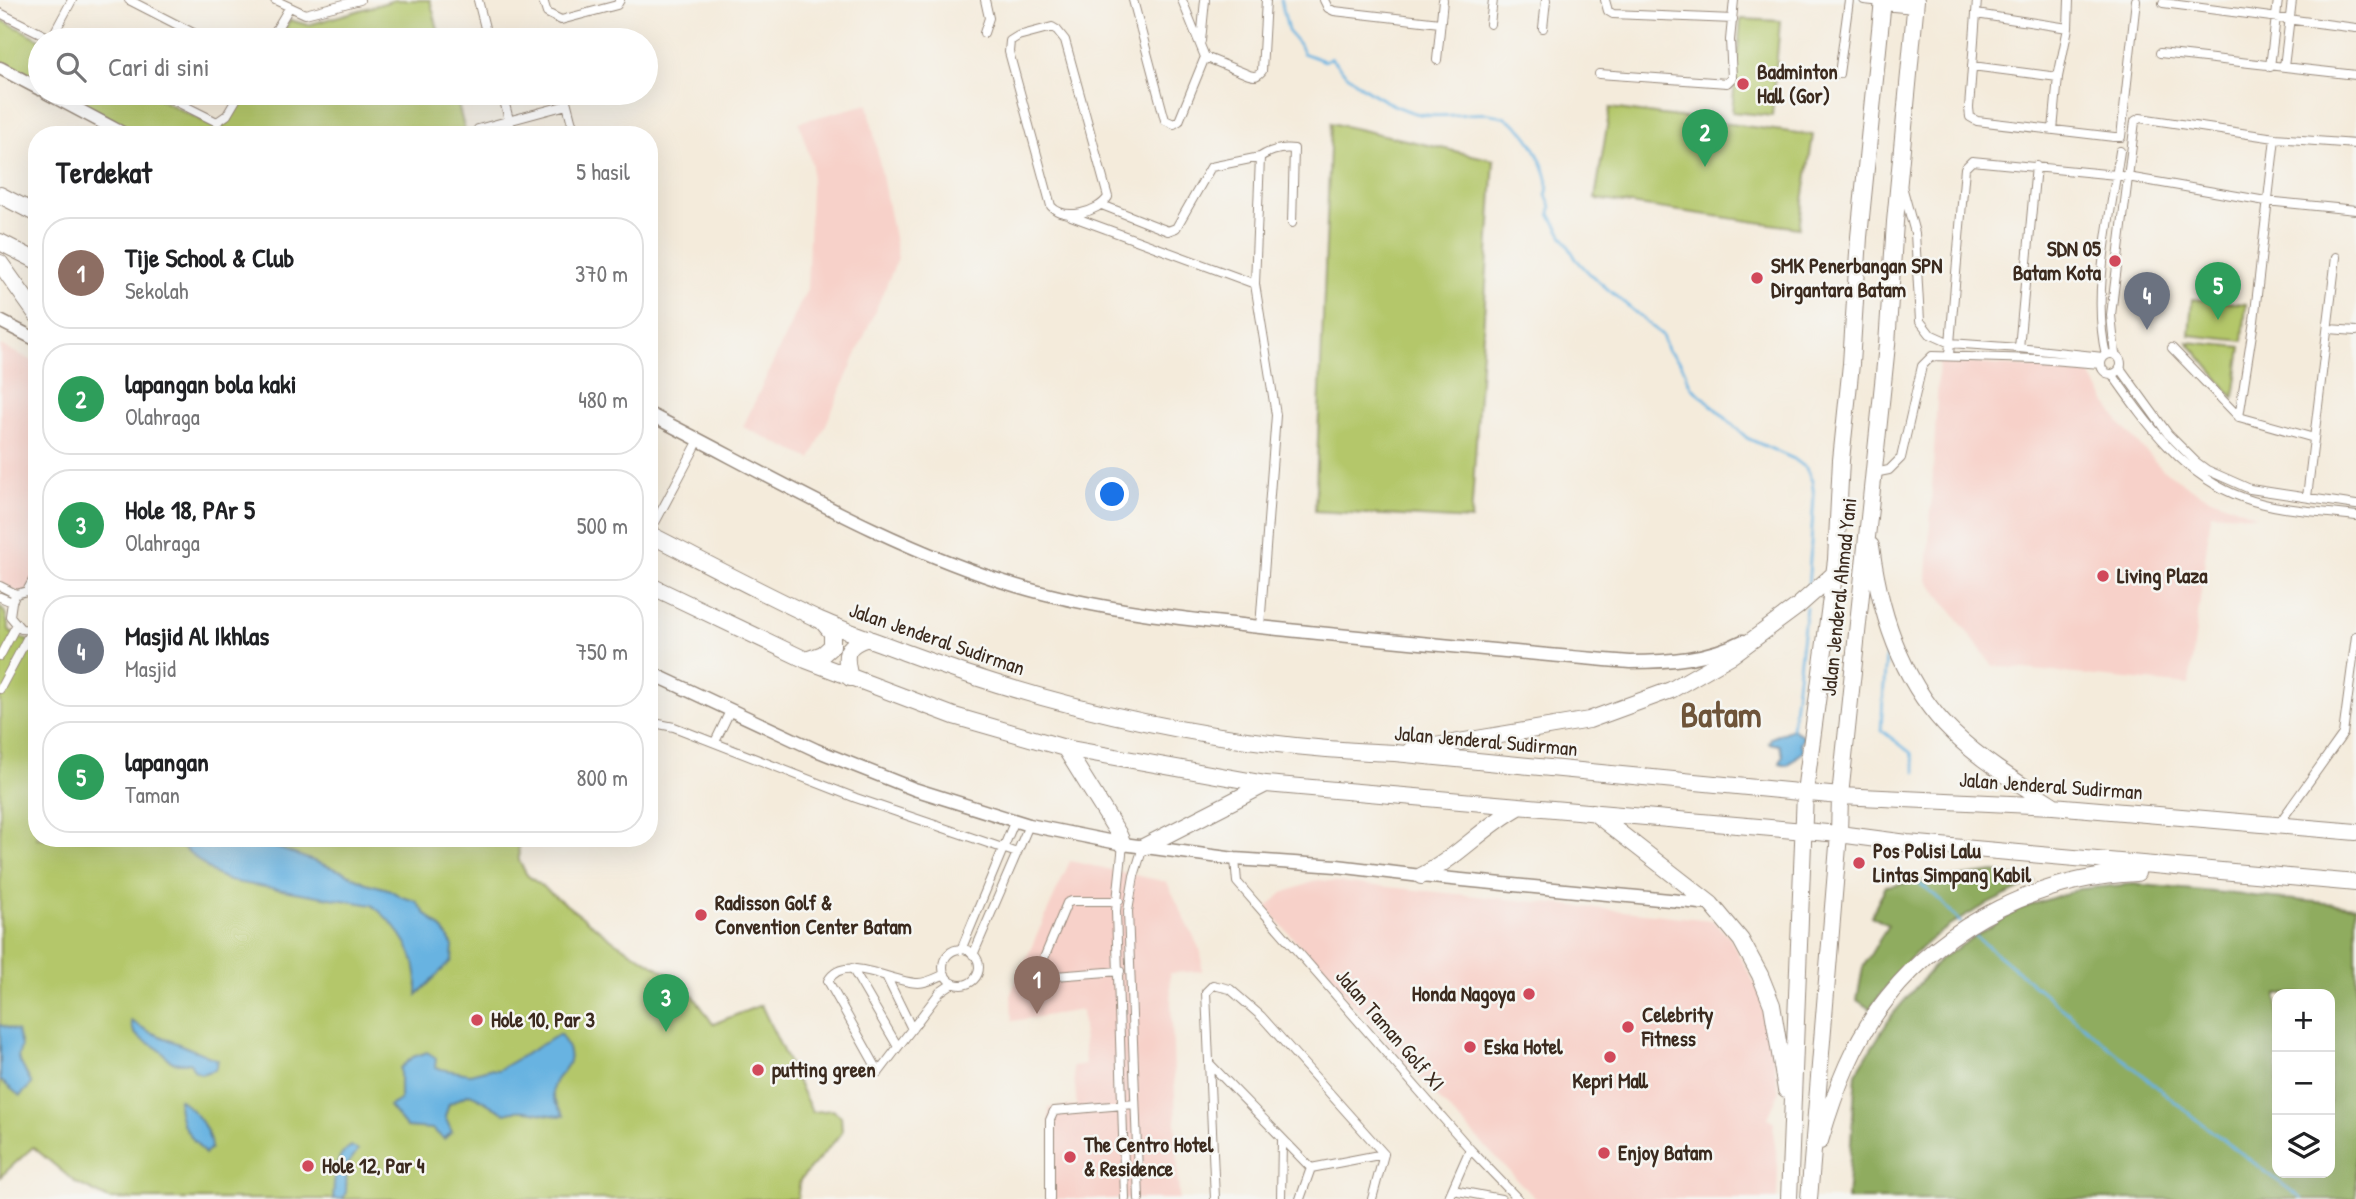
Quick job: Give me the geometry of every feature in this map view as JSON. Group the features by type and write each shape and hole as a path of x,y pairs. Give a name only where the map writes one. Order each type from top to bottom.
{"highway":[{"path":"1883,1 1915,2"},
{"name":"Jalan Jenderal Ahmad Yani","path":"1789,1199 1805,792 1835,567 1859,237 1883,1"},
{"name":"Jalan Jenderal Ahmad Yani","path":"1809,1199 1840,796 1887,345 1915,2"},
{"path":"0,194 28,209"},
{"path":"0,242 28,256"},
{"path":"0,262 28,302"},
{"path":"1868,523 1874,569 1888,621 1903,662 1918,688 1956,736 1999,771 2053,806"},
{"name":"Jalan Jenderal Sudirman","path":"658,539 822,621 958,672 1041,698 1128,720 1264,744 1333,751 1395,753 1840,796 2053,806 2356,832"},
{"path":"1395,753 1589,720 1671,690 1710,669 1804,601 1835,567 1863,562"},
{"path":"658,589 806,660 954,716 1065,748 1266,784 2356,883"},
{"path":"806,660 823,654 832,646 832,634 822,621"},
{"path":"850,678 847,660 849,649 853,644 868,638"},
{"path":"1065,748 1123,844"},
{"path":"1143,847 1266,784"},
{"path":"1421,876 1434,870 1492,824 1519,807"},
{"path":"1592,812 1711,904 1741,940 1772,1005 1786,1088 1791,1173"},
{"path":"1811,1170 1833,1096 1871,1023 1887,998 1907,976 1957,933 2018,900 2054,886 2105,874 2143,872 2269,877"}],"street":[{"path":"58,28 72,0"},
{"path":"128,0 183,28"},
{"path":"275,0 301,13 309,14 360,0"},
{"path":"478,0 485,28"},
{"path":"543,0 547,13 561,20 617,5 620,0"},
{"path":"984,33 989,18 985,0"},
{"path":"1133,0 1162,109 1169,123 1174,124 1179,121 1205,57 1182,0"},
{"path":"1200,41 1205,0"},
{"path":"1205,57 1249,75 1259,75 1262,71 1266,0"},
{"path":"1324,0 1328,8 1334,11 1440,23"},
{"path":"1437,60 1443,0"},
{"path":"1490,24 1493,0"},
{"path":"1544,28 1546,0"},
{"path":"1605,0 1608,11 1613,14 1733,19"},
{"path":"1600,74 1727,83 1732,78 1730,40 1734,0"},
{"path":"1839,74 1849,0"},
{"path":"1864,0 1883,1"},
{"path":"1977,0 1970,117 2121,137 2136,0"},
{"path":"2053,130 2058,77 2068,28 2069,0"},
{"path":"2270,67 2278,0"},
{"path":"2284,67 2292,0"},
{"path":"2163,3 2356,28"},
{"path":"277,28 289,8"},
{"path":"0,13 31,28"},
{"path":"1976,14 2068,28"},
{"path":"1071,216 1102,205 1108,197 1065,40 1052,27 1018,36 1010,41 1009,52 1051,206 1057,213 1255,284"},
{"path":"2160,53 2356,75"},
{"path":"1972,66 2058,77"},
{"path":"0,68 28,83"},
{"path":"70,105 109,126"},
{"path":"183,105 218,122 227,115 233,105"},
{"path":"505,105 511,126"},
{"path":"488,126 567,105 573,126"},
{"path":"2356,145 2275,138 2140,118 2135,121 2130,177 2103,370 2116,371 2168,434 2207,470 2250,489 2356,505"},
{"path":"2239,417 2254,321 2275,138"},
{"path":"1102,205 1168,230 1177,228 1211,167 1260,157 1270,150 1285,148 1294,149 1292,223"},
{"path":"2106,358 2099,301 2120,151"},
{"path":"1260,157 1255,284 1276,415 1260,627"},
{"path":"1949,355 1965,168 1972,161 2130,177 2266,201 2356,210"},
{"path":"2019,348 2036,166"},
{"path":"1899,179 1915,233 1920,321 1930,334 1950,344 2019,348 2038,355"},
{"path":"2307,497 2336,257"},
{"path":"0,320 28,335"},
{"path":"2329,329 2356,331"},
{"path":"2172,348 2239,417 2315,438"},
{"path":"1874,473 1889,470 1901,458 1922,366 1931,356 2038,355 2120,359 2116,371"},
{"path":"2116,371 2170,449 2190,469 2222,489 2262,503 2356,516"},
{"path":"658,419 845,515 918,548 1003,581 1101,607 1260,627 1630,662 1697,656 1725,649 1763,630"},
{"path":"658,517 699,440"},
{"path":"0,586 14,598"},
{"path":"0,597 14,598 27,590"},
{"path":"14,598 10,616 16,626 28,629"},
{"path":"0,656 16,626"},
{"path":"2278,825 2339,742 2352,704 2356,636"},
{"path":"0,689 28,641"},
{"path":"658,676 816,750 914,789 1029,825 1123,844 1235,859 1338,866 1711,904"},
{"path":"715,742 730,712"},
{"path":"2346,723 2356,722"},
{"path":"658,724 715,742 856,798 1017,853"},
{"path":"961,950 1015,820"},
{"path":"974,955 1029,825"},
{"path":"1123,844 1117,900 1125,1199"},
{"path":"1139,1199 1129,903 1143,847"},
{"name":"Jalan Taman Golf XI","path":"1235,859 1237,883 1470,1149 1518,1199"},
{"path":"1129,903 1117,900 1067,903 1042,962 1046,972 1055,976 1130,971"},
{"path":"945,974 919,984 848,968 831,976 828,981 879,1072 940,992 953,983 969,983 977,975 979,964 974,955 961,950 950,953 946,958 943,968 953,983"},
{"path":"852,968 898,1048"},
{"path":"887,978 912,1029"},
{"path":"1215,1199 1206,992 1209,987 1220,985 1230,989 1261,1016 1384,1154"},
{"path":"1210,1064 1311,1168"},
{"path":"1050,1199 1051,1114 1057,1109 1135,1104"},
{"path":"1281,1199 1282,1140"},
{"path":"1448,1199 1470,1149"},
{"path":"1311,1168 1384,1154"},
{"path":"1372,1199 1384,1154"},
{"path":"1300,1199 1311,1168"},
{"path":"1453,1190 1501,1199"}],"shaded area":[{"path":"868,104 898,258 811,459 743,427 807,289 812,165 799,122"},
{"path":"0,345 28,359 28,597 0,583"},
{"path":"1939,361 2088,371 2119,423 2163,470 2201,494 2258,516 2211,513 2189,685 1993,666 1927,579"},
{"path":"1070,861 1167,882 1201,952 1202,971 1170,973 1179,1199 1052,1199 1049,1108 1077,1106 1073,1066 1085,1065 1082,1010 1012,1021 1011,993"},
{"name":"Kepri Mall","path":"1318,880 1712,920 1729,937 1764,1000 1779,1092 1768,1118 1774,1122 1778,1165 1777,1199 1536,1199 1434,1094 1266,908 1283,893"}],"green space":[{"path":"395,0 430,0 438,28 285,28 290,20 308,25"},
{"path":"0,19 28,33 28,76 0,61"},
{"path":"1741,19 1780,21 1772,116 1732,112"},
{"path":"84,105 171,105 213,126 124,126"},
{"path":"237,105 458,105 464,126 224,126"},
{"path":"1610,108 1813,135 1799,228 1595,199"},
{"path":"1331,123 1494,160 1471,520 1315,511"},
{"path":"2192,299 2246,304 2243,341 2189,335"},
{"path":"2188,342 2241,347 2234,398"},
{"path":"0,606 5,613 10,632 28,641 28,847 518,847 519,861 527,875 614,941 667,973 693,995 713,1024 761,1005 812,1112 833,1110 841,1116 842,1133 800,1180 797,1199 109,1199 76,1183 33,1147 0,1177"},
{"path":"1995,872 2034,882 1973,912 1939,933 1910,959 1870,1009 1857,1000 1863,967 1888,925 1871,916 1886,886"},
{"path":"2133,884 2356,906 2356,1199 1847,1199 1856,1073 1892,1015 1940,959 2019,909 2079,889"}],"water":[{"path":"1792,729 1804,736 1800,744 1804,750 1788,765 1780,763 1783,755 1779,745 1769,743 1771,738"},
{"path":"180,847 275,847 388,889 416,901 444,931 453,946 452,960 417,995 415,968 407,944 392,924 372,905 229,881 213,873"},
{"path":"131,1021 150,1032 218,1060 215,1070 201,1074 194,1070 190,1062 171,1061 156,1047 134,1033"},
{"path":"0,1025 17,1031 21,1046 18,1058 32,1084 20,1096 0,1080"},
{"path":"560,1034 570,1056 553,1087 553,1096 564,1116 527,1111 505,1113 469,1094 449,1104 445,1117 452,1132 444,1139 432,1129 406,1127 389,1106 400,1100 400,1068 413,1057 427,1052 436,1058 435,1068 470,1074 489,1069 498,1070"},
{"path":"179,1099 205,1127 211,1148 205,1154 182,1122"},
{"path":"351,1146 358,1150 347,1165 346,1192 343,1199 333,1199 337,1163"}],"waterway":[{"path":"1281,0 1288,31 1303,53 1325,61 1331,58 1356,82 1385,101 1426,115 1497,115 1512,122 1527,136 1540,159 1548,182 1546,195 1551,207 1550,214 1576,259 1662,335 1667,350 1681,363 1691,386 1747,438 1794,459 1806,468 1812,481 1814,496 1808,590"},
{"path":"1792,729 1806,607"},
{"path":"1886,654 1881,730 1911,753 1916,772"},
{"path":"1891,874 1923,886 1961,923"},
{"path":"1970,932 2197,1120 2302,1199"}],"place":[{"name":"Badminton Hall (Gor)","path":"1743,84"},
{"name":"lapangan bola kaki","path":"1705,167"},
{"name":"SDN 05 Batam Kota","path":"2115,261"},
{"name":"SMK Penerbangan SPN Dirgantara Batam","path":"1757,278"},
{"name":"lapangan","path":"2218,320"},
{"name":"Masjid Al Ikhlas","path":"2147,330"},
{"name":"Living Plaza","path":"2103,576"},
{"name":"Pos Polisi Lalu Lintas Simpang Kabil","path":"1859,863"},
{"name":"Radisson Golf & Convention Center Batam","path":"701,915"},
{"name":"Honda Nagoya","path":"1529,994"},
{"name":"Tije School & Club","path":"1037,1014"},
{"name":"Hole 10, Par 3","path":"477,1020"},
{"name":"Celebrity Fitness","path":"1628,1027"},
{"name":"Hole 18, PAr 5","path":"666,1032"},
{"name":"Eska Hotel","path":"1470,1047"},
{"name":"Kepri Mall","path":"1610,1057"},
{"name":"putting green","path":"758,1070"},
{"name":"Enjoy Batam","path":"1604,1153"},
{"name":"The Centro Hotel & Residence","path":"1070,1157"},
{"name":"Hole 12, Par 4","path":"308,1166"}],"district":[{"name":"Batam","path":"1721,715"}]}
